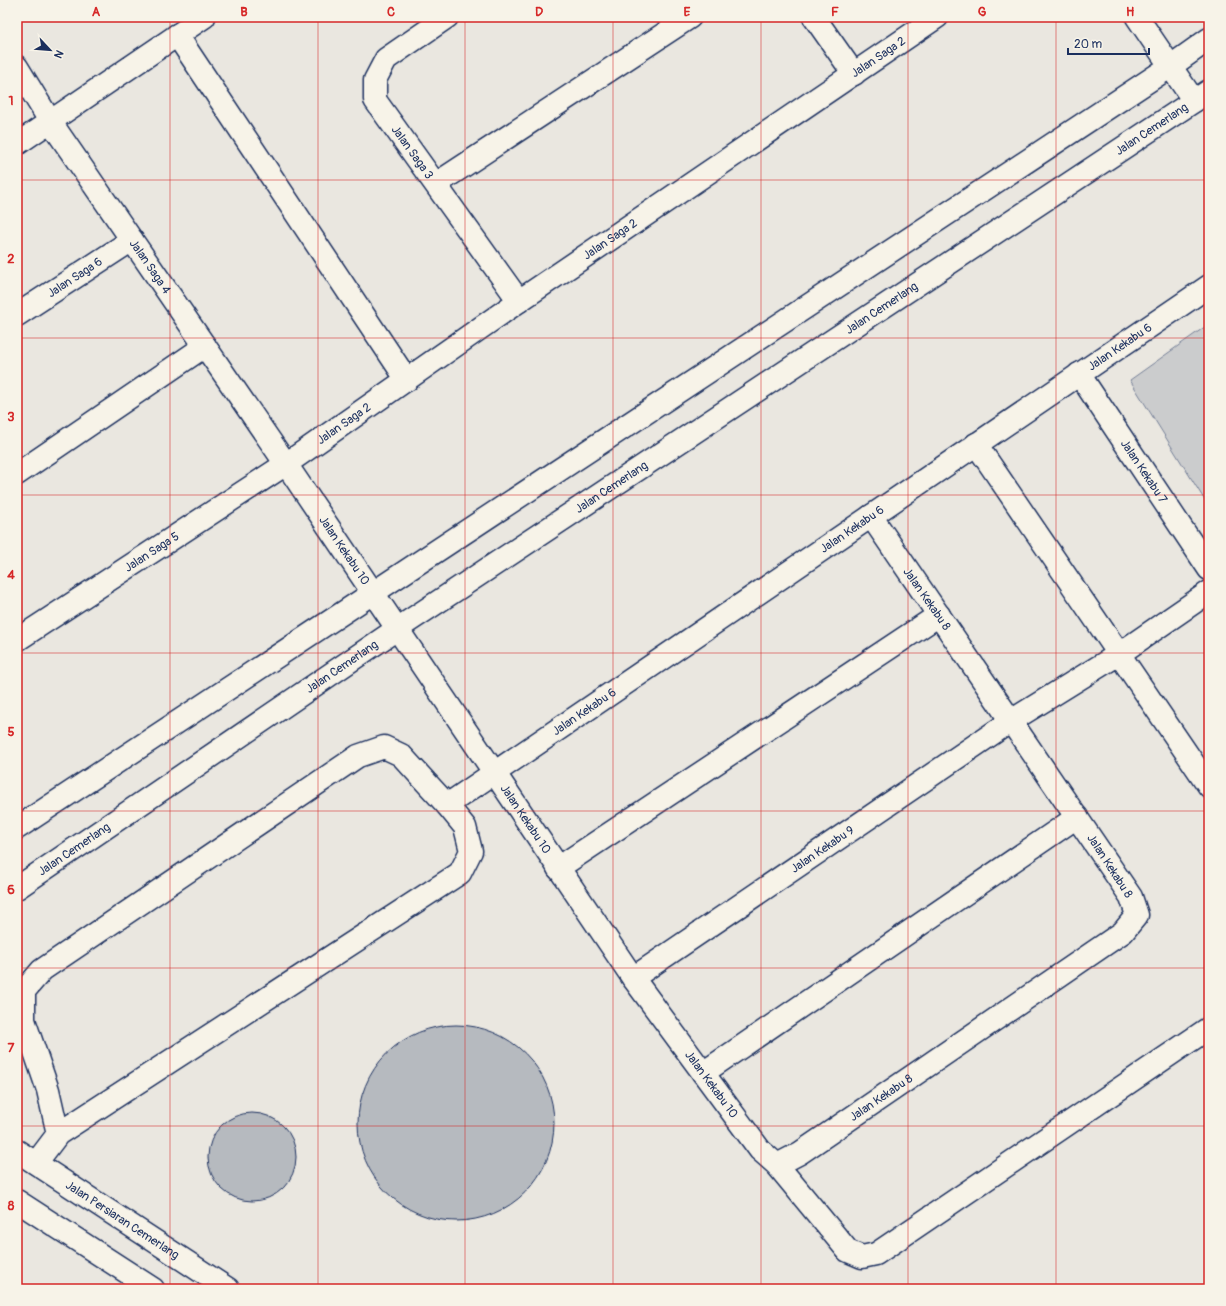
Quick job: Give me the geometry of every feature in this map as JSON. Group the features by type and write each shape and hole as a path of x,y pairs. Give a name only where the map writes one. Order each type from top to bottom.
{"street":[{"path":"17,144 204,17"},
{"name":"Jalan Saga 3","path":"447,17 386,59 375,80 375,100 520,301"},
{"path":"436,184 690,17"},
{"path":"814,17 854,74"},
{"name":"Jalan Saga 2","path":"286,464 520,301 937,17"},
{"path":"1137,17 1171,66 1201,96"},
{"path":"177,36 407,380"},
{"path":"17,828 1171,66 1209,39"},
{"name":"Jalan Saga 4","path":"17,67 50,121 286,464"},
{"name":"Jalan Cemerlang","path":"17,888 397,629 1201,96"},
{"name":"Jalan Saga 6","path":"17,315 132,240"},
{"name":"Jalan Kekabu 6","path":"447,805 1209,286"},
{"path":"17,474 205,346"},
{"name":"Jalan Kekabu 7","path":"1079,374 1209,570"},
{"path":"976,444 1209,786"},
{"name":"Jalan Kekabu 10","path":"286,464 633,978 760,1150 777,1165 848,1251 862,1257 876,1254 1209,1028"},
{"name":"Jalan Saga 5","path":"17,640 286,464"},
{"name":"Jalan Kekabu 8","path":"777,1165 800,1153 1123,932 1137,915 1131,897 871,516"},
{"name":"Jalan Kekabu 9","path":"633,978 1011,721 1119,654 1209,592"},
{"path":"558,868 939,615"},
{"path":"36,1163 58,1134 460,873 471,851 465,827 447,805 401,756 384,747 358,756 42,970 24,991 24,1020 48,1090 58,1134"},
{"path":"703,1073 1077,817"},
{"name":"Jalan Persiaran Cemerlang","path":"17,1151 228,1289"},
{"path":"17,1201 153,1289"}],"shaded area":[{"path":"1209,324 1209,507 1130,380"}],"building":[{"path":"466,1025 475,1026 494,1032 511,1041 526,1053 538,1068 547,1085 553,1104 553,1142 547,1161 538,1178 526,1193 511,1205 494,1214 475,1220 446,1221 437,1220 418,1214 401,1205 386,1193 374,1178 365,1161 359,1142 358,1113 359,1104 365,1085 374,1068 386,1053 401,1041 418,1032 437,1026"},
{"path":"252,1113 269,1117 283,1126 292,1140 296,1157 292,1174 283,1188 269,1197 252,1201 235,1197 221,1188 212,1174 208,1157 212,1140 221,1126 235,1117"}]}
